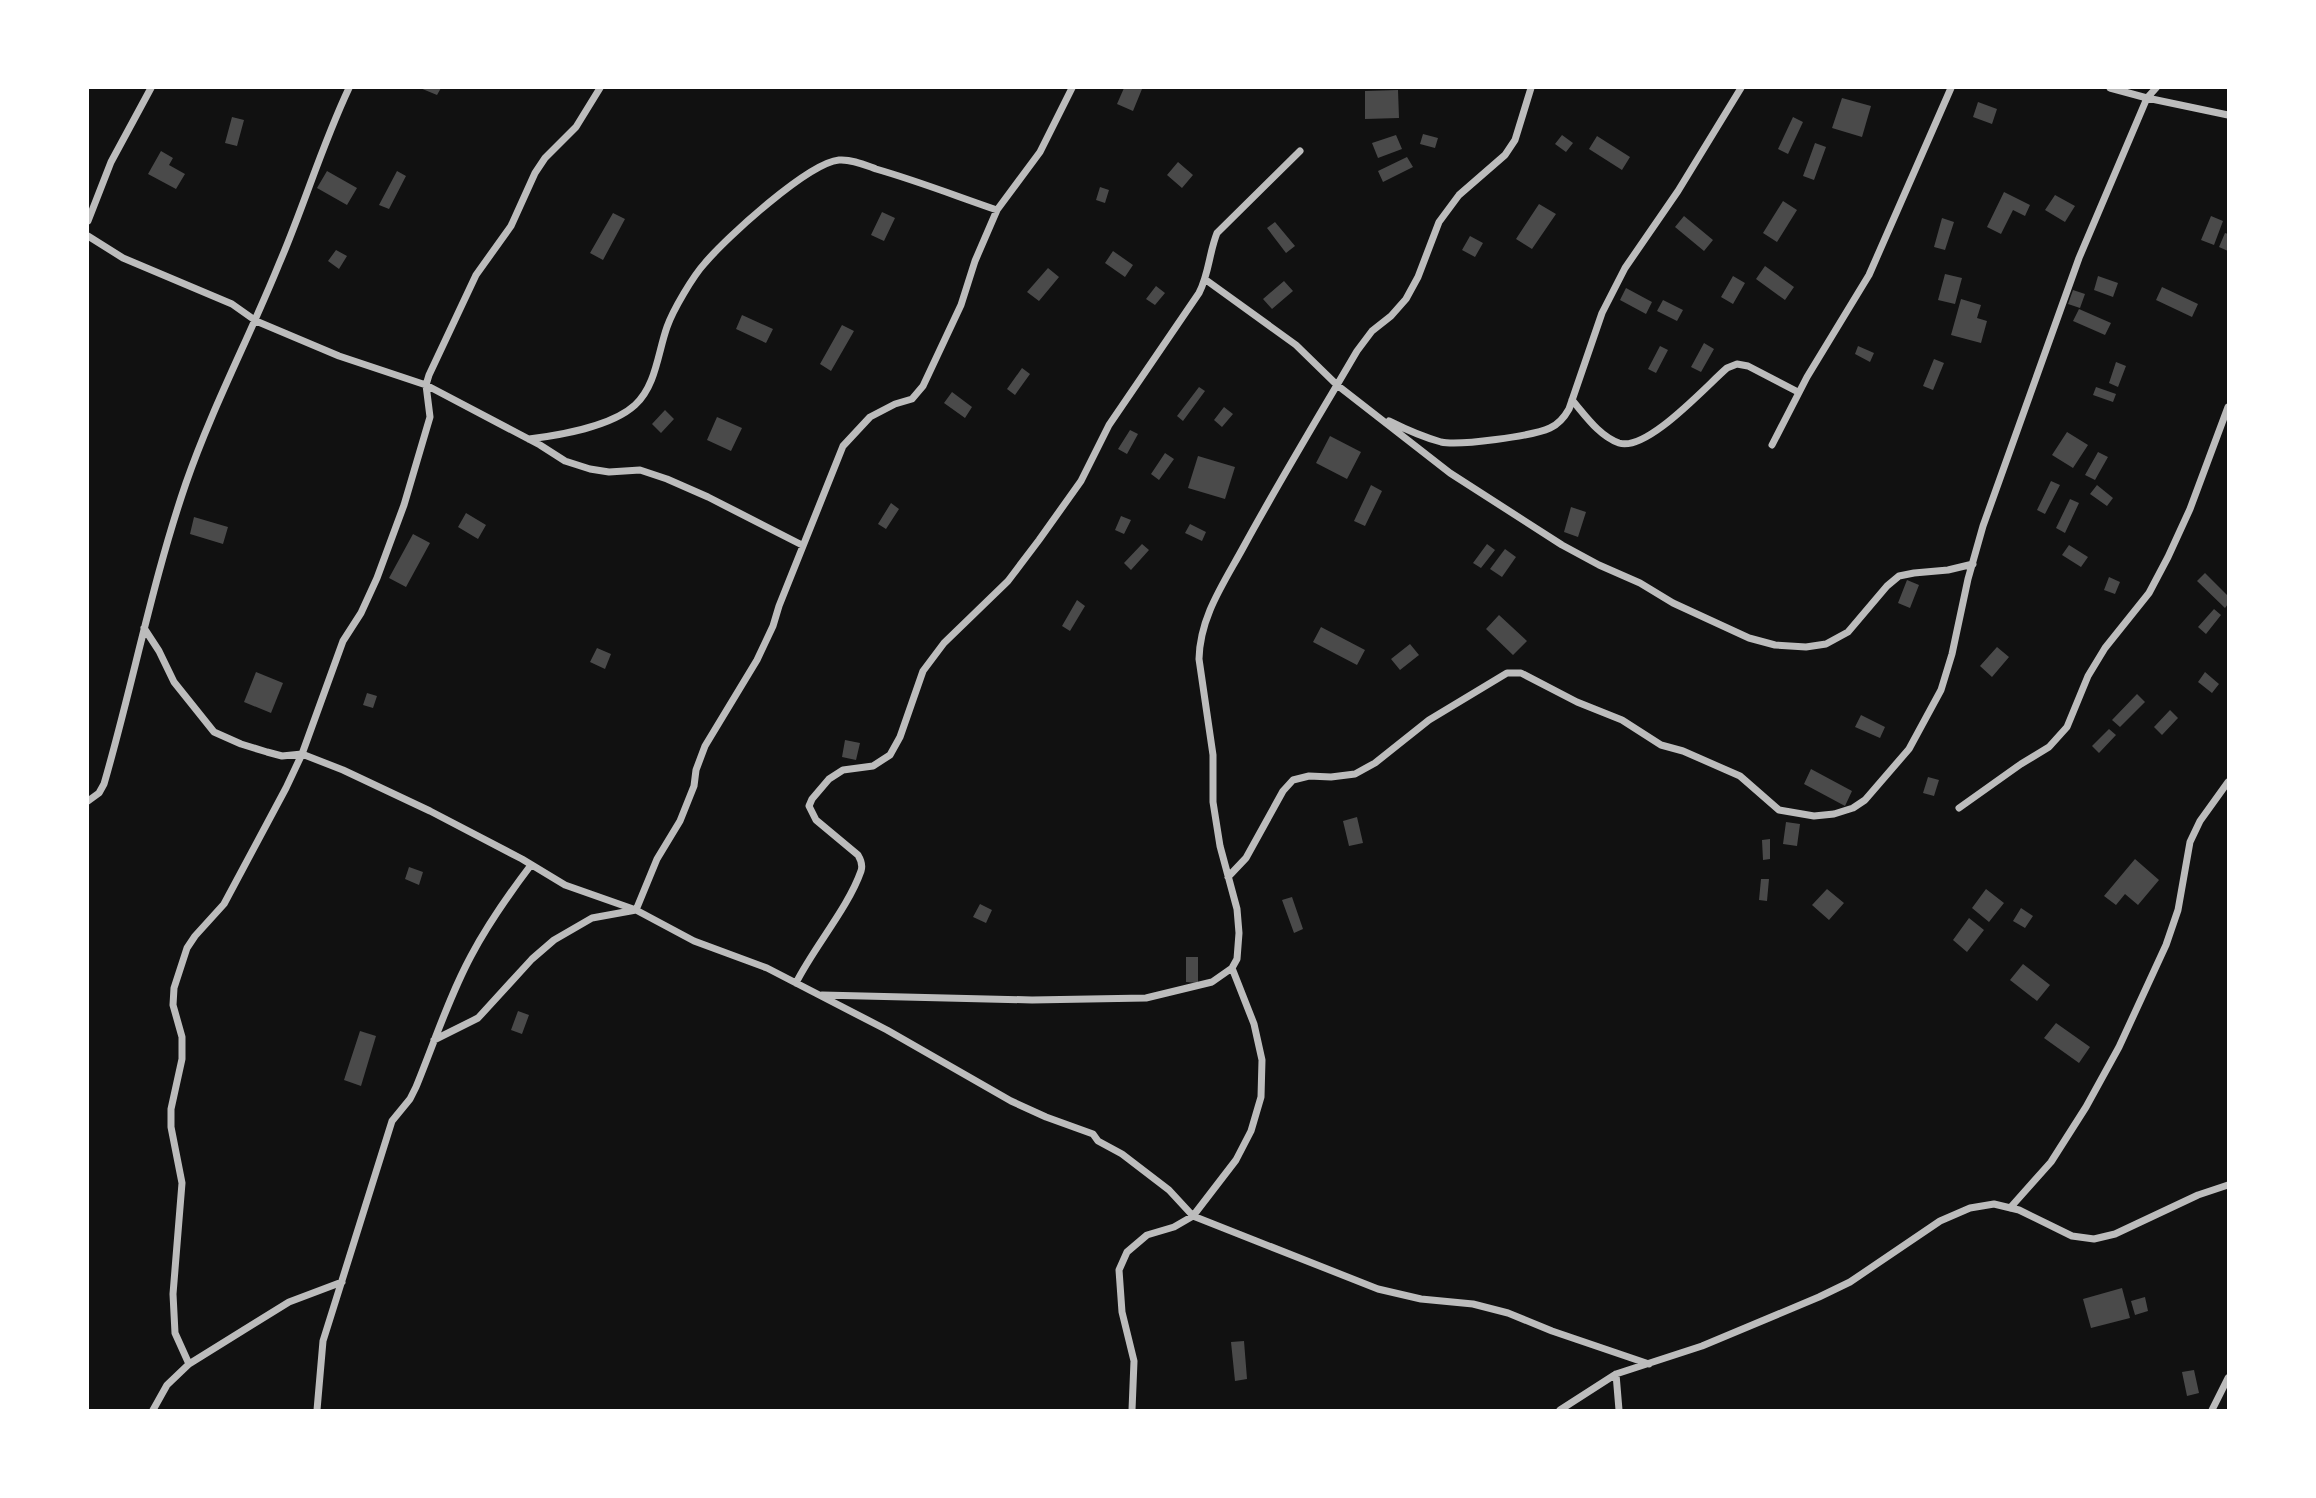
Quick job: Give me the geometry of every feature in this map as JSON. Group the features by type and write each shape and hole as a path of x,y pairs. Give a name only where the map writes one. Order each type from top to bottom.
{"street":[{"path":"88,221 111,162 151,88"},
{"path":"88,801 99,793 104,784 144,628 186,483 220,396 256,321 293,231 332,122 349,88"},
{"path":"189,1364 175,1333 173,1294 182,1183 171,1128 171,1108 182,1059 182,1037 173,1004 174,988 187,948 224,904 286,788 302,754 343,641 361,613 377,578 404,505 430,417 426,385 476,275 510,226 535,173 545,158 576,127 600,88"},
{"path":"636,910 657,859 680,821 694,786 696,770 705,746 757,660 773,626 802,545 843,446 870,416 912,399 923,386 961,305 975,261 997,210 1040,152 1072,88"},
{"path":"817,995 1032,1000 1146,998 1212,982 1232,968 1237,959 1239,933 1237,909 1213,802 1213,755 1199,659 1205,619 1268,501 1337,385 1372,331 1406,299 1418,277 1439,222 1459,195 1481,179 1515,140 1531,88"},
{"path":"1373,413 1401,427 1443,442 1480,442 1551,428 1563,420 1602,313 1625,268 1678,191 1741,88"},
{"path":"1772,445 1798,392 1869,275 1951,88"},
{"path":"2110,88 2228,116"},
{"path":"1228,877 1246,858 1283,791 1293,780 1308,776 1355,774 1375,763 1429,720 1507,673 1521,673 1577,702 1622,720 1661,746 1683,751 1740,776 1779,810 1814,816 1834,814 1853,808 1865,800 1909,749 1941,690 1983,526 2079,258 2147,98 2156,88"},
{"path":"796,983 862,869 858,855 810,813 808,806 812,799 829,779 843,770 873,766 890,755 900,737 923,671 944,643 1008,581 1080,481 1109,425 1165,346 1206,280 1211,247 1217,233 1300,151"},
{"path":"529,439 555,436 586,427 616,417 635,405 649,383 674,311 702,265 753,217 822,166 839,160 855,162 936,186 997,210"},
{"path":"88,236 123,258 232,304 256,321 339,356 426,385 565,461 609,472 640,470 667,479 802,545"},
{"path":"1206,280 1296,345 1337,385 1450,473 1562,545 1749,638 1806,648 1826,644 1848,632 1887,586 1899,576 1973,564"},
{"path":"1572,400 1605,435 1621,444 1633,444 1652,435 1727,368 1737,364 1748,366 1798,392"},
{"path":"1959,808 2049,747 2067,727 2105,648 2149,593 2168,557 2190,509 2228,407"},
{"path":"144,628 174,682 214,732 241,744 282,756 302,754 365,779 565,885 636,910 694,941 766,968 887,1030 1010,1101 1093,1133 1098,1141 1122,1154 1169,1191 1193,1216 1378,1289 1420,1299 1473,1304 1508,1313 1649,1364"},
{"path":"2010,1208 2051,1162 2087,1107 2119,1047 2166,945 2178,910 2190,842 2200,821 2228,782"},
{"path":"317,1410 323,1340 392,1121 411,1098 471,956 512,890 531,865"},
{"path":"434,1040 478,1018 543,948 554,940 592,918 636,910"},
{"path":"1132,1410 1134,1361 1122,1312 1119,1270 1127,1252 1147,1235 1174,1227 1193,1216 1236,1160 1251,1131 1261,1097 1262,1060 1254,1024 1232,968"},
{"path":"1560,1410 1616,1374 1702,1346 1850,1282 1940,1221 1970,1208 1994,1204 2010,1208 2072,1236 2094,1239 2115,1234 2197,1195 2228,1185"},
{"path":"153,1410 166,1385 189,1364 289,1302 342,1282"},
{"path":"1616,1374 1619,1410"},
{"path":"2212,1410 2228,1377"}],"building":[{"path":"420,88 441,88 437,95"},
{"path":"1124,88 1142,89 1133,111 1117,104"},
{"path":"1398,90 1399,118 1365,119 1365,91"},
{"path":"1842,98 1871,106 1862,137 1832,128"},
{"path":"1978,102 1997,109 1992,124 1973,117"},
{"path":"232,117 244,120 237,146 225,143"},
{"path":"1793,117 1803,122 1788,154 1778,149"},
{"path":"1423,134 1438,138 1435,148 1420,144"},
{"path":"1396,135 1402,149 1378,158 1372,143"},
{"path":"1562,135 1573,143 1566,152 1555,144"},
{"path":"1597,136 1630,157 1622,170 1589,149"},
{"path":"1815,143 1826,147 1814,180 1803,176"},
{"path":"161,151 173,158 169,165 185,174 176,189 148,174"},
{"path":"1407,157 1413,167 1383,182 1378,171"},
{"path":"1178,162 1193,175 1182,188 1167,175"},
{"path":"327,171 357,188 347,205 317,188"},
{"path":"397,171 406,176 389,209 379,205"},
{"path":"1100,187 1109,190 1105,203 1096,200"},
{"path":"2004,192 2030,205 2025,216 2013,210 2001,234 1987,227"},
{"path":"2055,195 2075,206 2065,222 2045,210"},
{"path":"1783,201 1797,210 1777,242 1763,233"},
{"path":"1539,204 1556,214 1532,249 1516,239"},
{"path":"882,212 895,218 884,241 871,235"},
{"path":"613,213 625,219 603,260 590,253"},
{"path":"1684,216 1713,240 1704,251 1675,227"},
{"path":"2211,216 2223,221 2214,245 2201,240"},
{"path":"1942,218 1954,222 1945,250 1934,247"},
{"path":"1275,222 1295,246 1286,253 1267,228"},
{"path":"2225,233 2228,234 2228,251 2219,247"},
{"path":"1470,236 1483,243 1475,257 1462,250"},
{"path":"336,250 347,256 339,269 328,261"},
{"path":"1113,251 1133,265 1125,277 1105,263"},
{"path":"1765,266 1794,287 1785,300 1756,279"},
{"path":"1048,268 1059,277 1039,301 1027,292"},
{"path":"1945,274 1962,278 1955,304 1938,300"},
{"path":"1733,276 1745,283 1733,304 1721,297"},
{"path":"2098,276 2118,283 2113,297 2094,290"},
{"path":"1284,281 1293,291 1272,309 1263,299"},
{"path":"1156,286 1165,293 1155,305 1146,299"},
{"path":"2162,287 2198,304 2192,317 2156,300"},
{"path":"1626,288 1652,302 1646,314 1620,300"},
{"path":"2073,290 2085,294 2080,308 2068,304"},
{"path":"1961,299 1981,305 1977,318 1987,321 1981,343 1951,335"},
{"path":"1663,300 1683,310 1677,321 1657,311"},
{"path":"2079,309 2111,323 2105,335 2073,321"},
{"path":"742,315 773,329 766,343 736,329"},
{"path":"842,325 854,331 831,371 820,364"},
{"path":"1704,343 1714,349 1701,372 1691,367"},
{"path":"1660,346 1668,350 1656,373 1648,369"},
{"path":"1858,346 1874,353 1870,362 1855,354"},
{"path":"1934,359 1944,363 1933,390 1923,386"},
{"path":"2116,362 2126,366 2118,387 2109,383"},
{"path":"1022,368 1030,374 1015,395 1007,389"},
{"path":"1199,387 1205,391 1183,421 1177,416"},
{"path":"2096,387 2116,394 2113,402 2093,395"},
{"path":"952,392 972,407 965,418 944,403"},
{"path":"1224,407 1233,414 1222,427 1214,420"},
{"path":"665,410 674,419 661,433 652,424"},
{"path":"717,417 742,428 731,451 707,440"},
{"path":"1130,430 1138,434 1127,454 1118,449"},
{"path":"2067,432 2088,445 2073,468 2052,455"},
{"path":"1330,436 1361,452 1347,479 1316,463"},
{"path":"2098,452 2108,457 2095,480 2085,475"},
{"path":"1165,453 1174,459 1159,480 1151,474"},
{"path":"1198,456 1235,467 1225,499 1188,488"},
{"path":"2051,481 2060,485 2045,514 2037,510"},
{"path":"1371,485 1382,491 1365,526 1354,521"},
{"path":"2097,485 2113,498 2107,506 2090,494"},
{"path":"2070,499 2079,503 2065,533 2056,528"},
{"path":"891,503 899,509 886,529 878,524"},
{"path":"1571,507 1586,512 1578,537 1564,532"},
{"path":"466,513 486,525 478,539 458,527"},
{"path":"1121,516 1131,520 1124,534 1115,530"},
{"path":"194,517 228,527 223,544 190,534"},
{"path":"1190,524 1206,532 1202,541 1185,533"},
{"path":"413,534 430,543 406,587 389,578"},
{"path":"1142,544 1149,550 1131,570 1124,563"},
{"path":"1487,544 1495,550 1481,568 1473,563"},
{"path":"2069,545 2088,557 2081,567 2062,555"},
{"path":"1505,549 1516,557 1502,577 1490,569"},
{"path":"2205,573 2228,596 2225,608 2197,581"},
{"path":"2109,577 2120,582 2115,594 2104,590"},
{"path":"1907,580 1919,585 1910,608 1898,603"},
{"path":"1077,600 1085,606 1070,631 1062,626"},
{"path":"2214,609 2221,615 2206,634 2198,627"},
{"path":"1499,615 1527,641 1513,655 1486,629"},
{"path":"1321,627 1365,650 1357,665 1313,642"},
{"path":"1410,644 1419,655 1400,670 1391,659"},
{"path":"1997,647 2009,657 1992,677 1980,666"},
{"path":"597,648 611,654 605,669 590,662"},
{"path":"256,672 283,683 271,713 244,702"},
{"path":"2205,672 2219,684 2212,693 2198,682"},
{"path":"367,693 377,696 373,708 363,705"},
{"path":"2137,694 2145,702 2120,727 2112,720"},
{"path":"2170,710 2178,718 2162,735 2154,727"},
{"path":"1861,715 1885,727 1880,738 1855,727"},
{"path":"2109,729 2116,735 2099,753 2092,746"},
{"path":"845,740 860,743 856,760 842,757"},
{"path":"1811,769 1852,791 1845,806 1804,784"},
{"path":"1928,777 1939,780 1934,796 1923,793"},
{"path":"1357,817 1363,843 1349,846 1343,821"},
{"path":"1786,822 1800,824 1797,846 1783,844"},
{"path":"1770,839 1770,859 1763,860 1762,840"},
{"path":"2135,859 2159,880 2138,905 2125,894 2116,905 2104,896"},
{"path":"409,867 423,872 419,885 405,879"},
{"path":"1761,879 1769,879 1767,901 1759,900"},
{"path":"1827,889 1844,903 1829,920 1812,905"},
{"path":"1986,889 2004,903 1989,922 1972,908"},
{"path":"1292,897 1303,929 1294,933 1282,900"},
{"path":"980,904 992,910 986,923 973,917"},
{"path":"2021,908 2033,916 2025,928 2013,921"},
{"path":"1969,918 1984,930 1967,952 1953,940"},
{"path":"1186,957 1198,957 1198,983 1186,982"},
{"path":"2023,964 2050,985 2037,1001 2010,980"},
{"path":"518,1011 529,1015 522,1034 511,1030"},
{"path":"2056,1023 2090,1047 2079,1063 2044,1038"},
{"path":"360,1031 376,1036 361,1086 344,1080"},
{"path":"2122,1288 2130,1318 2091,1328 2083,1299"},
{"path":"2145,1297 2148,1311 2135,1315 2131,1301"},
{"path":"1244,1341 1247,1379 1235,1381 1231,1342"},
{"path":"2194,1370 2199,1393 2187,1396 2182,1372"}]}
